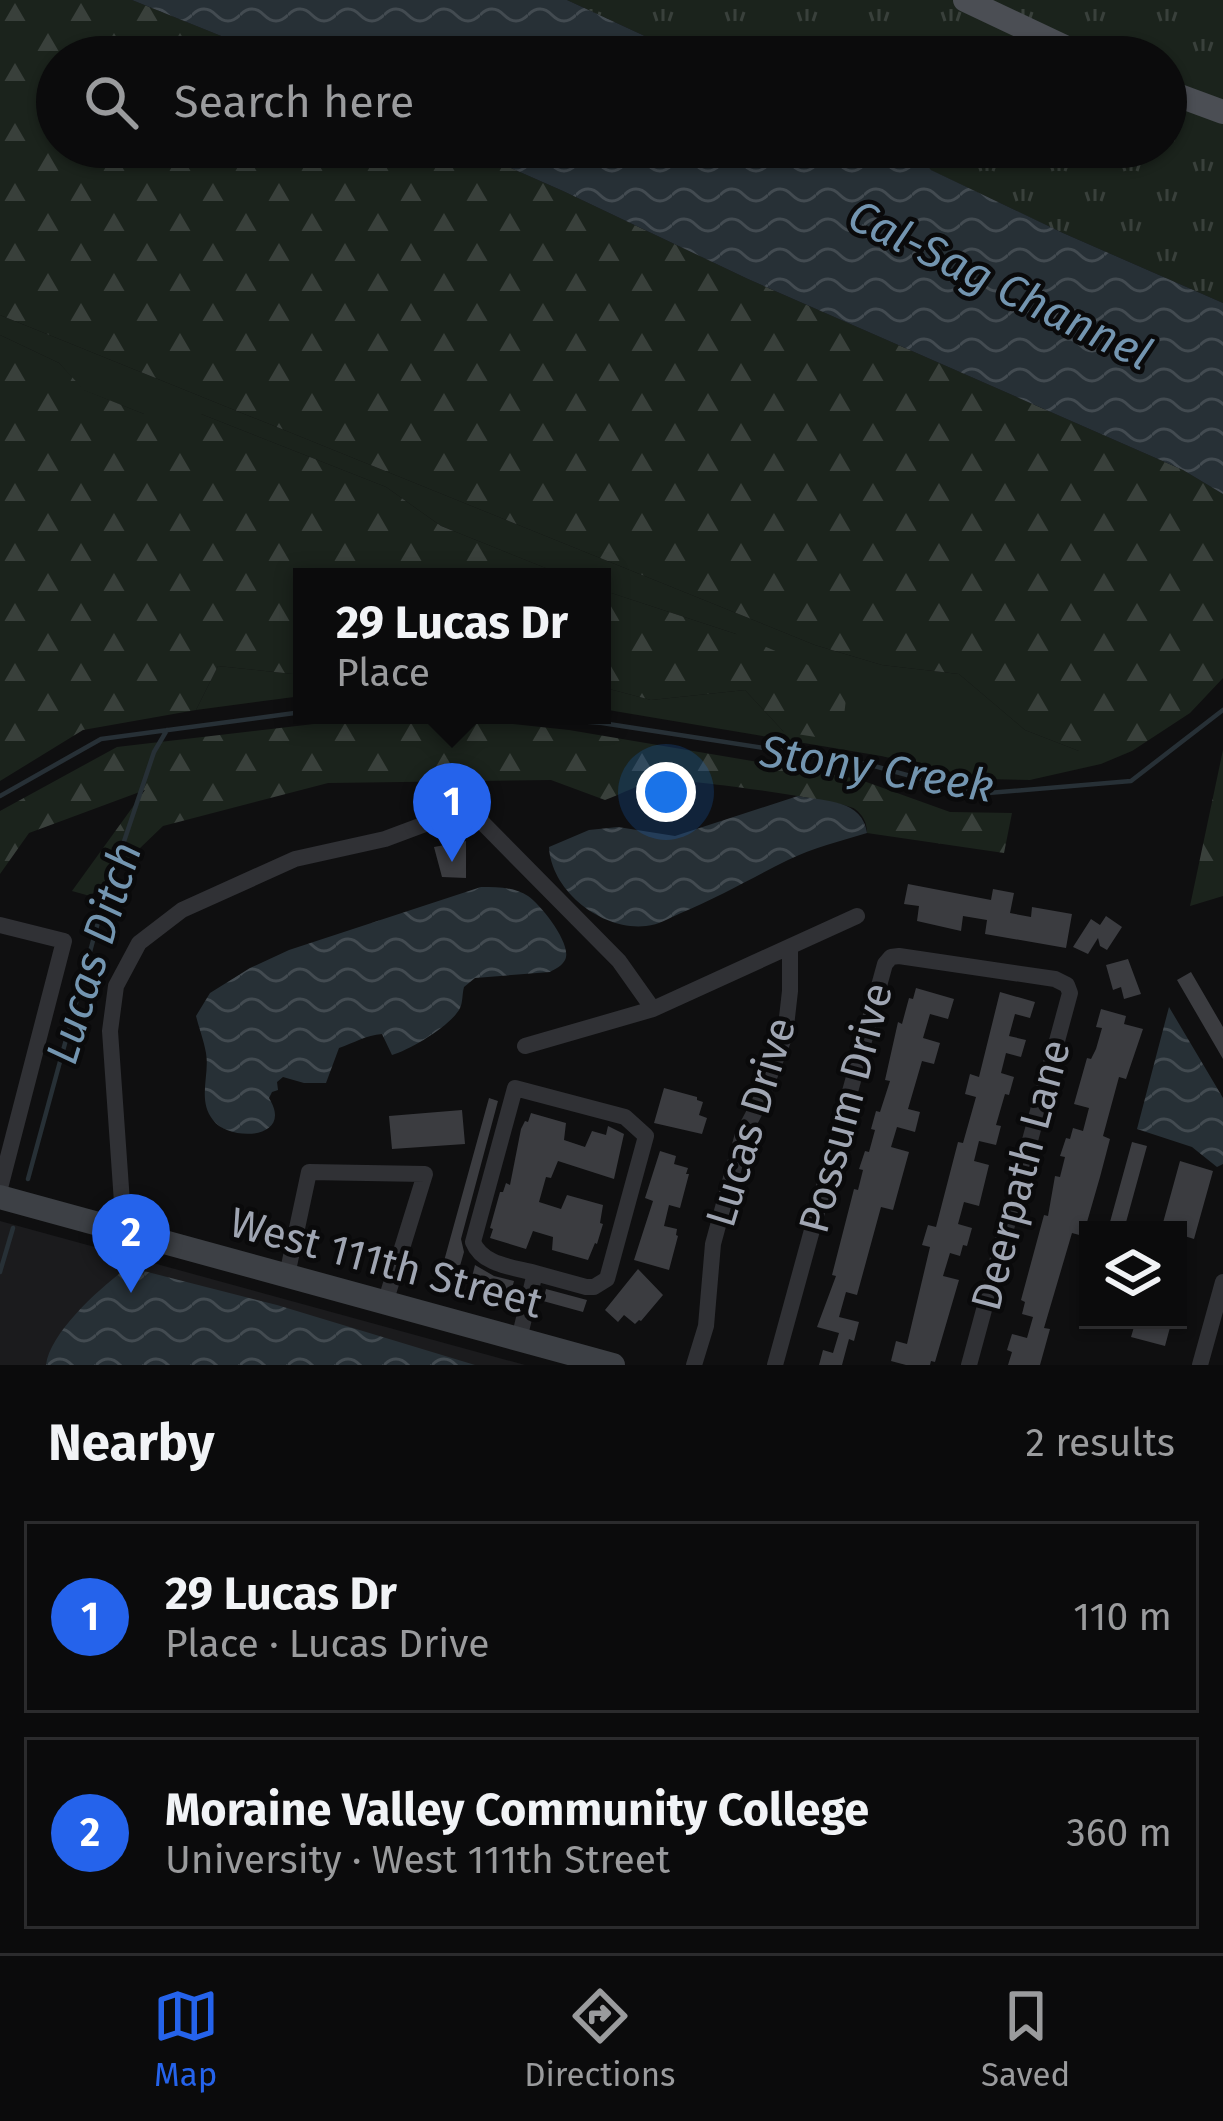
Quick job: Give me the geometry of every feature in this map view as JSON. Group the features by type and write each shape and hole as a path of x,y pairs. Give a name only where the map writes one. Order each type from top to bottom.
{"main road":[{"path":"965,0 1041,36"},
{"path":"1187,99 1223,112"},
{"name":"West 111th Street","path":"0,1193 613,1365"}],"street":[{"path":"124,1231 110,1031 116,986 139,943 182,910 295,859 385,839 468,808 619,961 653,1009"},
{"name":"Lucas Drive","path":"525,1046 653,1009 857,916"},
{"path":"0,925 64,941 0,1193"},
{"name":"Lucas Drive","path":"694,1365 706,1326 713,1244 743,1135 785,1035 790,949"},
{"name":"Possum Drive","path":"775,1365 890,957 1022,974 1067,985"},
{"name":"Deerpath Lane","path":"969,1365 1066,1011 1067,985"},
{"path":"515,1088 625,1117 646,1136 607,1280 586,1288 535,1273 479,1255 473,1242 515,1088"},
{"path":"286,1275 309,1172 425,1174 385,1303"},
{"path":"519,1339 535,1273"},
{"path":"1201,1365 1223,1282"}],"shaded area":[{"path":"0,1221 525,1365 0,1365"}],"green space":[{"path":"0,0 132,0 221,36 36,36 36,168 511,168 748,279 1183,470 1223,494 1223,678 1190,713 1132,751 1079,751 1025,730 959,674 882,665 815,645 0,315"},
{"path":"567,0 1223,0 1223,303 926,168 1187,168 1187,36 645,36"},
{"path":"0,315 815,645 882,665 959,674 1025,730 1079,751 1132,751 1101,764 1030,780 983,779 881,756 611,711 611,689 651,700 745,690 784,732 736,634 611,593 611,568 546,568 441,526 386,487 201,414 144,414 83,390 59,363 0,335"},
{"path":"0,335 59,363 84,390 144,414 201,414 386,487 441,526 546,568 293,568 293,674 218,666 196,710 83,730 0,781"},
{"path":"611,593 736,634 848,682 841,741 784,732 745,690 651,700 611,689"},
{"path":"218,666 293,674 293,697 196,710"},
{"path":"314,724 512,724 858,779 950,812 1012,813 1004,853 867,833 860,814 844,805 694,782 658,780 605,800 551,780 328,783 163,826 90,896 72,891 145,790 29,833 0,874 0,811 117,747"},
{"path":"1223,750 1223,896 1190,906"}],"water":[{"path":"132,0 567,0 645,36 221,36"},
{"name":"Cal-Sag Channel","path":"511,168 929,168 1223,303 1223,494 1183,470 748,279"},
{"path":"798,796 851,808 867,833 797,856 655,924 629,926 596,915 569,893 552,863 549,847 589,830 618,827 675,836"},
{"path":"481,887 511,889 534,901 564,945 562,964 550,972 475,978 464,987 456,1015 440,1029 392,1055 382,1034 339,1048 326,1083 283,1077 269,1098 275,1112 267,1129 232,1132 213,1120 206,1104 207,1061 196,1016 210,993 289,950"},
{"path":"1169,1007 1223,1098 1223,1164 1217,1167 1192,1147 1137,1129"},
{"path":"128,1267 277,1305 475,1365 46,1365 67,1325"}],"building":[{"path":"466,841 466,878 442,877 434,847"},
{"path":"908,884 991,900 993,889 1014,893 1010,913 1031,917 1032,907 1072,914 1066,948 985,934 987,920 963,916 961,931 917,921 919,906 904,904"},
{"path":"1106,916 1122,927 1107,950 1098,938 1088,954 1073,947 1091,919 1100,925"},
{"path":"1128,959 1141,994 1124,999 1121,987 1113,990 1106,965"},
{"path":"1191,972 1223,1027 1223,1059 1177,980"},
{"path":"916,988 954,999 948,1019 930,1014 923,1038 940,1043 934,1064 922,1061 908,1109 920,1112 915,1132 897,1127 891,1147 909,1152 893,1210 881,1207 857,1295 846,1292 839,1317 859,1322 854,1341 849,1339 842,1365 819,1365 823,1350 833,1353 839,1333 817,1327 836,1276 832,1275 854,1189 858,1190 863,1170 859,1169 875,1130 871,1129 876,1111 880,1112 890,1081 885,1080 898,1022 902,1024"},
{"path":"1000,992 1035,1002 1030,1018 1015,1014 1009,1036 1026,1040 1021,1057 1006,1053 1001,1073 1014,1077 996,1125 1001,1126 996,1145 979,1141 974,1161 989,1165 979,1206 964,1202 958,1224 972,1228 967,1246 963,1245 960,1256 950,1253 943,1276 959,1280 935,1362 906,1365 891,1361 896,1341 907,1344 930,1247 922,1245 928,1225 936,1227 958,1142 963,1143 976,1097 965,1094 970,1074 979,1077"},
{"path":"1101,1009 1126,1016 1124,1024 1143,1029 1126,1079 1119,1077 1103,1136 1110,1139 1100,1177 1087,1221 1079,1221 1079,1235 1072,1233 1044,1328 1050,1329 1040,1365 1008,1365 1012,1334 1027,1338 1033,1317 1022,1314 1025,1302 1021,1300 1044,1215 1048,1216 1055,1176 1060,1177 1065,1157 1060,1156 1073,1128 1083,1131 1089,1108 1074,1104 1087,1058 1096,1049 1102,1028 1096,1027"},
{"path":"664,1088 703,1102 699,1115 707,1118 702,1134 654,1123"},
{"path":"489,1098 498,1101 461,1239 460,1266 444,1261"},
{"path":"462,1110 465,1144 392,1149 389,1116"},
{"path":"531,1113 566,1123 564,1140 585,1147 592,1131 606,1135 608,1126 624,1134 614,1179 558,1161 551,1178 546,1177 539,1202 561,1209 567,1195 603,1205 603,1224 588,1260 552,1250 553,1237 533,1231 526,1249 490,1238 500,1192 506,1183 510,1185 521,1129"},
{"path":"1132,1142 1147,1146 1126,1221 1110,1221"},
{"path":"660,1151 676,1156 674,1164 688,1168 689,1174 680,1208 669,1205 664,1226 677,1229 678,1236 669,1270 634,1260 653,1201 645,1198"},
{"path":"1180,1161 1213,1171 1194,1239 1187,1237 1187,1221 1163,1221"},
{"path":"475,1265 514,1281 511,1292 471,1281"},
{"path":"638,1269 663,1295 641,1321 635,1324 624,1315 618,1322 605,1310"},
{"path":"546,1289 587,1300 583,1312 543,1301"},
{"path":"1133,1329 1170,1329 1165,1346 1131,1337"}],"waterway":[{"name":"Stony Creek","path":"608,724 867,764 976,794 1131,781 1223,710"},
{"name":"Stony Creek","path":"0,796 101,739 293,713"},
{"name":"Lucas Ditch","path":"28,1179 103,904 154,752 167,730"},
{"name":"Lucas Ditch","path":"0,1272 13,1228"}],"place":[{"name":"29 Lucas Dr","path":"452,862"},
{"name":"Moraine Valley Community College","path":"131,1293"}]}
